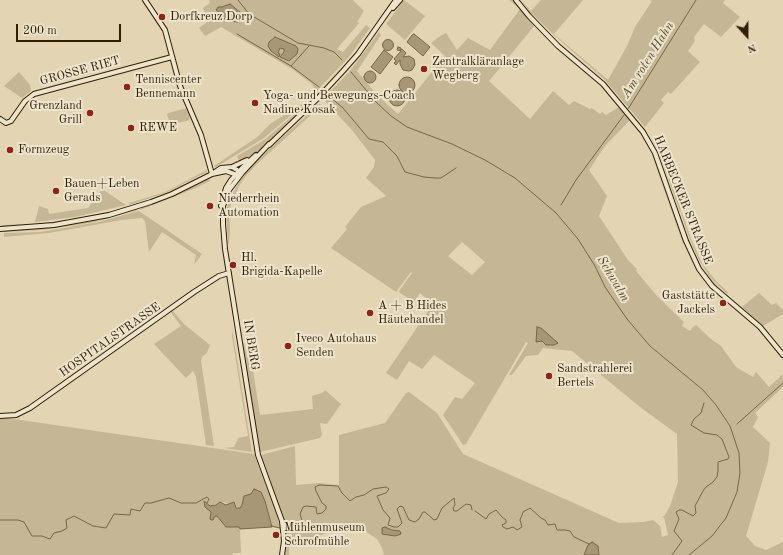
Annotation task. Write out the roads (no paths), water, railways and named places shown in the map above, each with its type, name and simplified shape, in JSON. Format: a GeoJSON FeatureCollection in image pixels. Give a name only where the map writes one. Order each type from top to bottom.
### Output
{"type":"FeatureCollection","features":[{"type":"Feature","properties":{"kind":"main road"},"geometry":{"type":"LineString","coordinates":[[145,0],[165,30],[180,86],[201,135],[212,174]]}},
{"type":"Feature","properties":{"kind":"main road"},"geometry":{"type":"LineString","coordinates":[[238,174],[332,83],[358,54],[396,0]]}},
{"type":"Feature","properties":{"kind":"main road"},"geometry":{"type":"LineString","coordinates":[[384,18],[400,0]]}},
{"type":"Feature","properties":{"kind":"main road","name":"HARBECKER STRASSE"},"geometry":{"type":"LineString","coordinates":[[516,0],[524,11],[558,46],[603,84],[641,129],[655,153],[686,241],[699,269],[712,286],[765,333],[783,355]]}},
{"type":"Feature","properties":{"kind":"main road","name":"GROSSE RIET"},"geometry":{"type":"LineString","coordinates":[[0,119],[6,123],[9,123],[13,120],[25,101],[34,94],[172,57]]}},
{"type":"Feature","properties":{"kind":"main road"},"geometry":{"type":"LineString","coordinates":[[238,174],[269,144]]}},
{"type":"Feature","properties":{"kind":"main road"},"geometry":{"type":"LineString","coordinates":[[0,228],[54,225],[109,215],[172,194],[221,168],[240,165],[256,155]]}},
{"type":"Feature","properties":{"kind":"main road"},"geometry":{"type":"LineString","coordinates":[[232,167],[238,174]]}},
{"type":"Feature","properties":{"kind":"main road"},"geometry":{"type":"LineString","coordinates":[[212,174],[226,171],[238,174]]}},
{"type":"Feature","properties":{"kind":"main road","name":"IN BERG"},"geometry":{"type":"LineString","coordinates":[[238,174],[226,188],[220,206],[220,224],[224,239],[258,455],[282,521],[284,541],[282,555]]}},
{"type":"Feature","properties":{"kind":"main road","name":"HOSPITALSTRASSE"},"geometry":{"type":"LineString","coordinates":[[0,416],[16,415],[30,408],[219,276],[229,273]]}},
{"type":"Feature","properties":{"kind":"waterway","name":"Schwalm"},"geometry":{"type":"LineString","coordinates":[[238,0],[249,14],[298,43],[324,48],[334,52],[342,60]]}},
{"type":"Feature","properties":{"kind":"waterway","name":"Am roten Hahn"},"geometry":{"type":"LineString","coordinates":[[628,109],[696,0]]}},
{"type":"Feature","properties":{"kind":"waterway"},"geometry":{"type":"LineString","coordinates":[[237,34],[291,66]]}},
{"type":"Feature","properties":{"kind":"waterway"},"geometry":{"type":"LineString","coordinates":[[309,46],[291,66],[319,87]]}},
{"type":"Feature","properties":{"kind":"waterway","name":"Schwalm"},"geometry":{"type":"LineString","coordinates":[[351,72],[376,102],[391,116],[407,127],[452,144],[485,160],[515,178],[556,213],[578,239],[595,266],[605,287],[627,319],[650,346],[703,390],[716,405],[730,426],[739,453],[740,473],[737,492],[726,518],[712,536],[689,555]]}},
{"type":"Feature","properties":{"kind":"waterway"},"geometry":{"type":"LineString","coordinates":[[329,96],[343,108],[369,139],[383,142],[397,156],[405,172],[424,177],[441,178],[456,168]]}},
{"type":"Feature","properties":{"kind":"waterway","name":"Am roten Hahn"},"geometry":{"type":"LineString","coordinates":[[561,205],[576,180],[624,115]]}},
{"type":"Feature","properties":{"kind":"waterway"},"geometry":{"type":"LineString","coordinates":[[737,424],[783,383]]}},
{"type":"Feature","properties":{"kind":"waterway"},"geometry":{"type":"LineString","coordinates":[[672,555],[682,541],[674,531],[679,519],[676,512],[682,510],[693,516],[696,513],[695,506],[703,491],[717,477],[718,462],[728,459],[729,457],[722,439],[717,435],[704,433],[691,425],[694,419],[701,413],[704,403]]}},
{"type":"Feature","properties":{"kind":"waterway"},"geometry":{"type":"LineString","coordinates":[[286,527],[299,526],[303,524],[300,514],[303,507],[316,507],[317,514],[322,513],[326,509],[326,506],[322,503],[316,491],[315,487],[319,485],[338,486],[342,493],[350,501],[373,489],[386,487],[389,489],[386,493],[377,496],[383,510],[390,518],[388,525],[394,527],[398,527],[402,523],[397,509],[400,506],[403,507],[409,520],[415,522],[419,519],[423,512],[434,520],[437,519],[442,508],[454,498],[454,511],[457,511],[466,504],[471,505],[472,510]]}},
{"type":"Feature","properties":{"kind":"waterway"},"geometry":{"type":"LineString","coordinates":[[0,520],[18,520],[24,522],[32,536],[42,536],[50,539],[54,533],[67,528],[66,520],[74,516],[93,526],[106,528],[114,514],[130,515],[131,509],[140,511],[145,503],[151,503],[169,498],[181,503],[196,503],[207,497],[209,499],[207,503]]}},
{"type":"Feature","properties":{"kind":"waterway"},"geometry":{"type":"LineString","coordinates":[[475,511],[486,519],[489,514],[496,510],[506,520],[506,523],[502,525],[503,527],[507,529],[513,527],[517,530],[522,527],[520,520],[523,512],[530,508],[545,520],[548,525],[555,524],[557,530],[570,531],[574,537],[589,544]]}},
{"type":"Feature","properties":{"kind":"waterway"},"geometry":{"type":"LineString","coordinates":[[271,526],[280,528]]}},
{"type":"Feature","properties":{"kind":"place","name":"Dorfkreuz Dorp"},"geometry":{"type":"Point","coordinates":[162,17]}},
{"type":"Feature","properties":{"kind":"place","name":"Zentralkläranlage Wegberg"},"geometry":{"type":"Point","coordinates":[424,69]}},
{"type":"Feature","properties":{"kind":"place","name":"Tenniscenter Bennemann"},"geometry":{"type":"Point","coordinates":[127,87]}},
{"type":"Feature","properties":{"kind":"place","name":"Yoga- und Bewegungs-Coach Nadine Kosak"},"geometry":{"type":"Point","coordinates":[255,103]}},
{"type":"Feature","properties":{"kind":"place","name":"Grenzland Grill"},"geometry":{"type":"Point","coordinates":[90,113]}},
{"type":"Feature","properties":{"kind":"place","name":"REWE"},"geometry":{"type":"Point","coordinates":[131,128]}},
{"type":"Feature","properties":{"kind":"place","name":"Formzeug"},"geometry":{"type":"Point","coordinates":[10,150]}},
{"type":"Feature","properties":{"kind":"place","name":"Bauen+Leben Gerads"},"geometry":{"type":"Point","coordinates":[56,191]}},
{"type":"Feature","properties":{"kind":"place","name":"Niederrhein Automation"},"geometry":{"type":"Point","coordinates":[210,206]}},
{"type":"Feature","properties":{"kind":"place","name":"Hl. Brigida-Kapelle"},"geometry":{"type":"Point","coordinates":[233,265]}},
{"type":"Feature","properties":{"kind":"place","name":"Gaststätte Jackels"},"geometry":{"type":"Point","coordinates":[723,303]}},
{"type":"Feature","properties":{"kind":"place","name":"A + B Hides Häutehandel"},"geometry":{"type":"Point","coordinates":[370,313]}},
{"type":"Feature","properties":{"kind":"place","name":"Iveco Autohaus Senden"},"geometry":{"type":"Point","coordinates":[288,346]}},
{"type":"Feature","properties":{"kind":"place","name":"Sandstrahlerei Bertels"},"geometry":{"type":"Point","coordinates":[549,376]}},
{"type":"Feature","properties":{"kind":"place","name":"Mühlenmuseum Schrofmühle"},"geometry":{"type":"Point","coordinates":[276,535]}}]}
